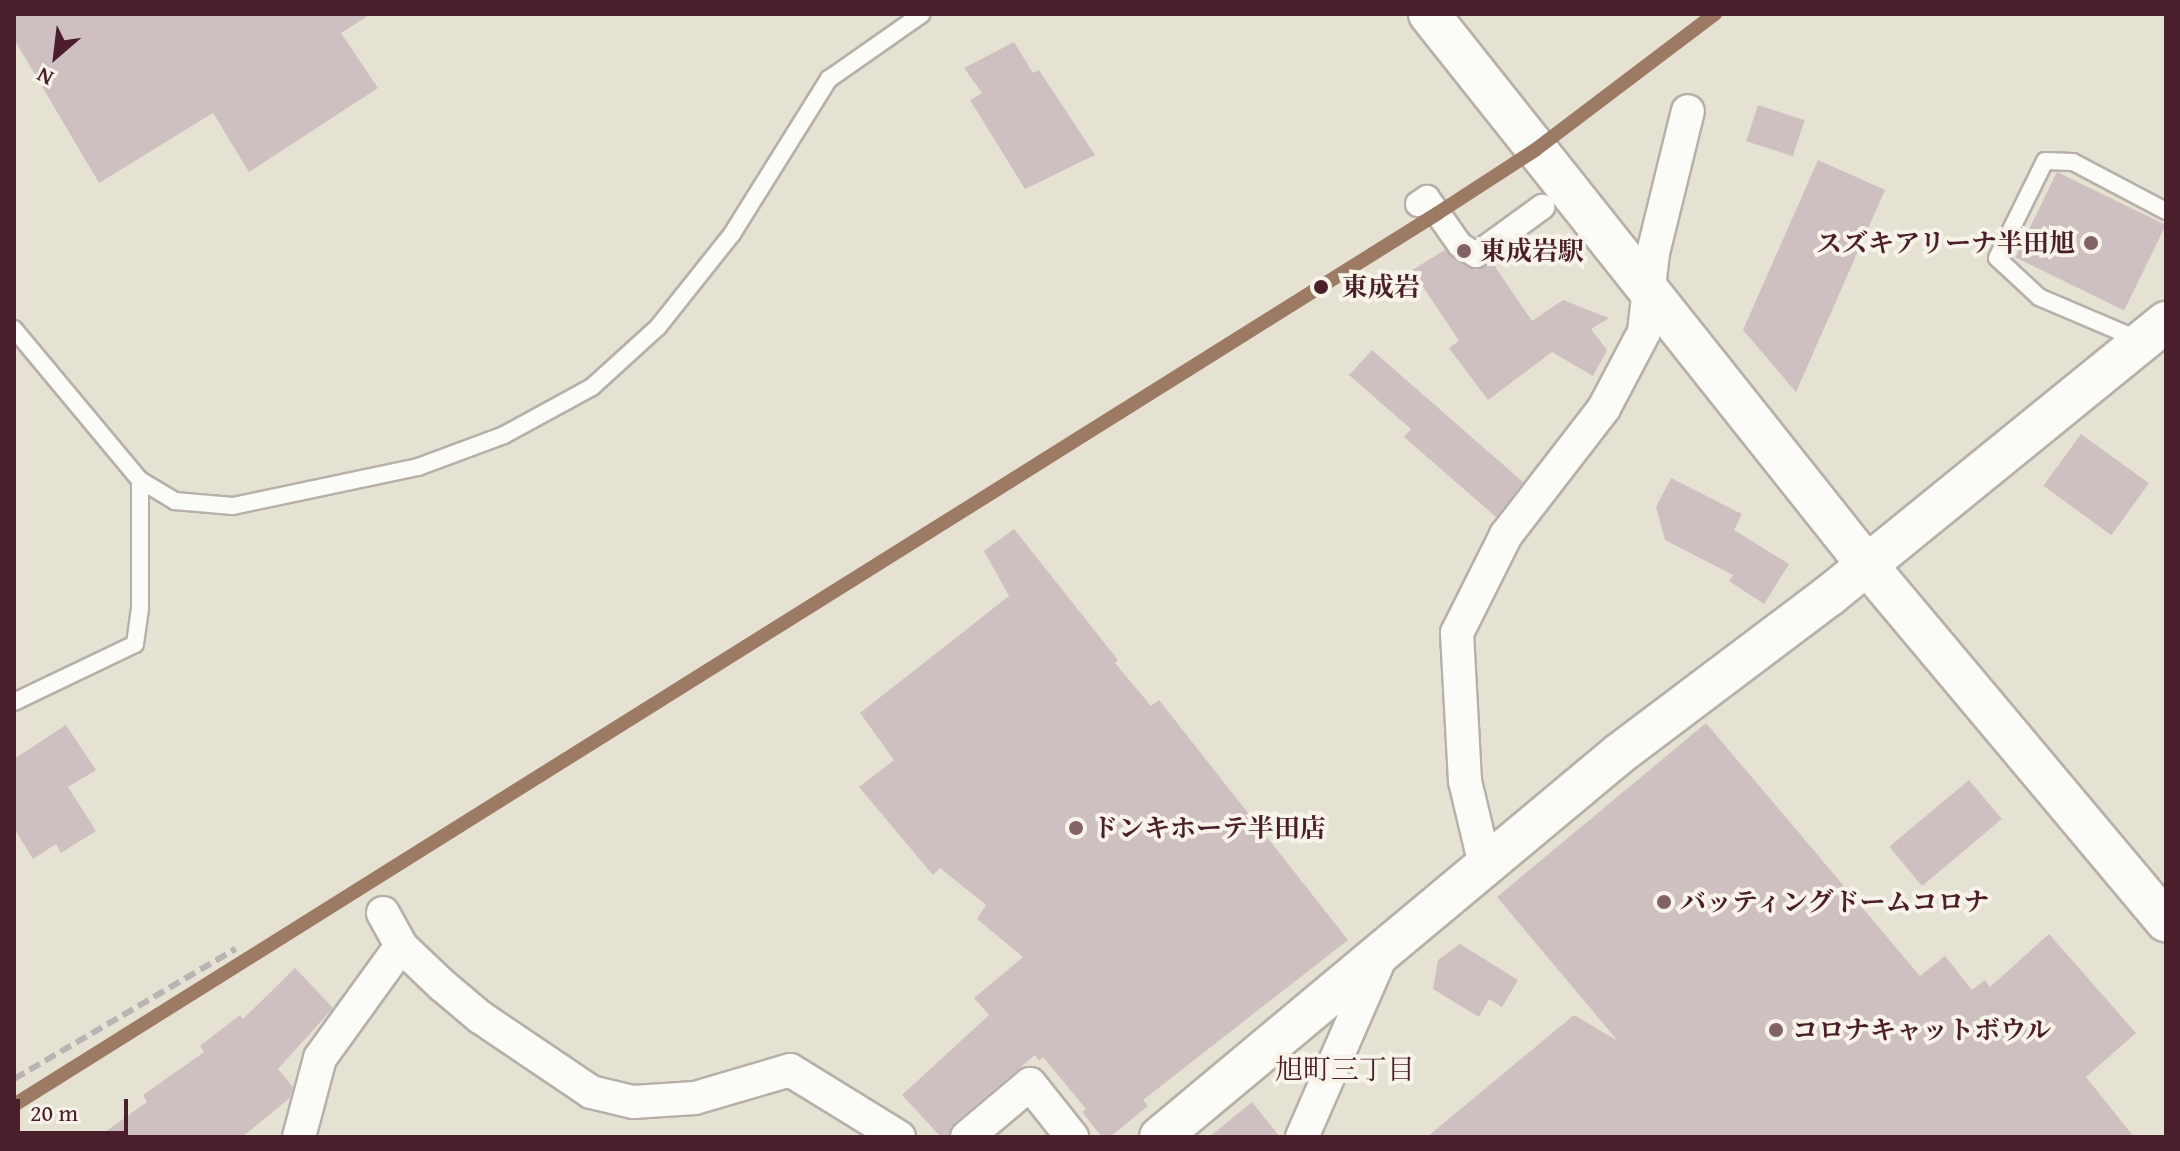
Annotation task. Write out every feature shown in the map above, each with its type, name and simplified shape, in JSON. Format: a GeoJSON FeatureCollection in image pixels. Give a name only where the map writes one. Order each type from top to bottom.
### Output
{"type":"FeatureCollection","features":[{"type":"Feature","properties":{"kind":"street"},"geometry":{"type":"LineString","coordinates":[[1429,14],[1867,565],[2166,921]]}},
{"type":"Feature","properties":{"kind":"street"},"geometry":{"type":"LineString","coordinates":[[1485,865],[1465,781],[1457,633],[1506,535],[1604,408],[1644,332],[1646,290],[1688,111]]}},
{"type":"Feature","properties":{"kind":"street"},"geometry":{"type":"LineString","coordinates":[[1418,204],[1427,198],[1460,245],[1476,255],[1542,207]]}},
{"type":"Feature","properties":{"kind":"street"},"geometry":{"type":"LineString","coordinates":[[1160,1137],[1619,754],[1867,565],[2156,335]]}},
{"type":"Feature","properties":{"kind":"street"},"geometry":{"type":"LineString","coordinates":[[383,913],[401,946],[480,1017],[591,1092],[633,1102],[695,1098],[790,1070],[899,1137]]}},
{"type":"Feature","properties":{"kind":"street"},"geometry":{"type":"LineString","coordinates":[[299,1137],[320,1058],[401,946]]}},
{"type":"Feature","properties":{"kind":"street"},"geometry":{"type":"LineString","coordinates":[[1302,1137],[1383,951]]}},
{"type":"Feature","properties":{"kind":"street"},"geometry":{"type":"LineString","coordinates":[[967,1137],[1030,1084],[1072,1137]]}},
{"type":"Feature","properties":{"kind":"lane"},"geometry":{"type":"LineString","coordinates":[[14,329],[140,480],[175,501],[233,506],[418,467],[504,435],[592,387],[658,327],[732,234],[829,79],[922,14]]}},
{"type":"Feature","properties":{"kind":"lane"},"geometry":{"type":"LineString","coordinates":[[2156,335],[2039,297],[1997,258],[2045,161],[2073,162],[2166,211]]}},
{"type":"Feature","properties":{"kind":"lane"},"geometry":{"type":"LineString","coordinates":[[14,702],[135,644],[140,607],[140,480]]}},
{"type":"Feature","properties":{"kind":"building"},"geometry":{"type":"Polygon","coordinates":[[[14,14],[371,14],[341,33],[378,88],[249,172],[213,113],[99,183],[14,39],[14,14]]]}},
{"type":"Feature","properties":{"kind":"building"},"geometry":{"type":"Polygon","coordinates":[[[1014,42],[1033,73],[1039,70],[1095,155],[1025,189],[970,100],[982,93],[964,68],[1014,42]]]}},
{"type":"Feature","properties":{"kind":"building"},"geometry":{"type":"Polygon","coordinates":[[[1758,105],[1805,120],[1793,156],[1746,141],[1758,105]]]}},
{"type":"Feature","properties":{"kind":"building"},"geometry":{"type":"Polygon","coordinates":[[[1818,160],[1885,190],[1796,392],[1743,330],[1818,160]]]}},
{"type":"Feature","properties":{"kind":"building","name":"スズキアリーナ半田旭"},"geometry":{"type":"Polygon","coordinates":[[[2057,172],[2166,225],[2124,310],[2015,257],[2057,172]]]}},
{"type":"Feature","properties":{"kind":"building"},"geometry":{"type":"Polygon","coordinates":[[[1445,250],[1476,270],[1492,262],[1532,321],[1563,300],[1609,318],[1591,329],[1607,350],[1593,376],[1552,352],[1488,400],[1449,348],[1459,341],[1412,270],[1445,250]]]}},
{"type":"Feature","properties":{"kind":"building"},"geometry":{"type":"Polygon","coordinates":[[[1372,350],[1523,482],[1496,517],[1404,437],[1411,429],[1349,375],[1372,350]]]}},
{"type":"Feature","properties":{"kind":"building"},"geometry":{"type":"Polygon","coordinates":[[[2081,434],[2149,483],[2111,535],[2043,486],[2081,434]]]}},
{"type":"Feature","properties":{"kind":"building"},"geometry":{"type":"Polygon","coordinates":[[[1671,478],[1742,514],[1734,530],[1789,564],[1764,604],[1729,581],[1733,575],[1665,540],[1656,507],[1671,478]]]}},
{"type":"Feature","properties":{"kind":"building","name":"ドンキホーテ半田店"},"geometry":{"type":"Polygon","coordinates":[[[1014,529],[1118,660],[1115,663],[1151,706],[1159,700],[1348,940],[1143,1100],[1148,1106],[1110,1137],[1102,1137],[1082,1112],[1086,1109],[1043,1057],[1039,1061],[1035,1055],[955,1122],[948,1137],[941,1137],[902,1095],[989,1015],[974,998],[1023,957],[977,919],[986,905],[940,868],[933,875],[859,787],[894,760],[860,713],[1009,596],[984,551],[1014,529]]]}},
{"type":"Feature","properties":{"kind":"building"},"geometry":{"type":"Polygon","coordinates":[[[1706,723],[1920,976],[1945,956],[1972,990],[1985,980],[1990,987],[2049,934],[2136,1033],[2086,1077],[2134,1137],[1427,1137],[1574,1015],[1618,1041],[1497,897],[1706,723]]]}},
{"type":"Feature","properties":{"kind":"building"},"geometry":{"type":"Polygon","coordinates":[[[66,725],[96,770],[68,787],[96,831],[61,853],[56,844],[33,859],[14,828],[14,759],[66,725]]]}},
{"type":"Feature","properties":{"kind":"building"},"geometry":{"type":"Polygon","coordinates":[[[1969,780],[2002,819],[1922,886],[1889,847],[1969,780]]]}},
{"type":"Feature","properties":{"kind":"building"},"geometry":{"type":"Polygon","coordinates":[[[1460,944],[1518,980],[1502,1007],[1489,999],[1479,1017],[1433,989],[1438,960],[1460,944]]]}},
{"type":"Feature","properties":{"kind":"building"},"geometry":{"type":"Polygon","coordinates":[[[295,968],[333,1008],[278,1069],[293,1087],[290,1098],[242,1137],[98,1137],[147,1102],[143,1095],[204,1052],[200,1046],[240,1015],[243,1019],[295,968]]]}},
{"type":"Feature","properties":{"kind":"building"},"geometry":{"type":"Polygon","coordinates":[[[1252,1102],[1280,1137],[1209,1137],[1252,1102]]]}},
{"type":"Feature","properties":{"kind":"railway"},"geometry":{"type":"LineString","coordinates":[[14,1079],[236,949]]}},
{"type":"Feature","properties":{"kind":"transit line"},"geometry":{"type":"LineString","coordinates":[[14,1105],[1438,213],[1535,150],[1715,14]]}},
{"type":"Feature","properties":{"kind":"place","name":"スズキアリーナ半田旭"},"geometry":{"type":"Point","coordinates":[2091,243]}},
{"type":"Feature","properties":{"kind":"place","name":"東成岩駅"},"geometry":{"type":"Point","coordinates":[1464,251]}},
{"type":"Feature","properties":{"kind":"place","name":"東成岩"},"geometry":{"type":"Point","coordinates":[1321,287]}},
{"type":"Feature","properties":{"kind":"place","name":"ドンキホーテ半田店"},"geometry":{"type":"Point","coordinates":[1076,828]}},
{"type":"Feature","properties":{"kind":"place","name":"バッティングドームコロナ"},"geometry":{"type":"Point","coordinates":[1664,902]}},
{"type":"Feature","properties":{"kind":"place","name":"コロナキャットボウル"},"geometry":{"type":"Point","coordinates":[1776,1030]}},
{"type":"Feature","properties":{"kind":"district","name":"旭町三丁目"},"geometry":{"type":"Point","coordinates":[1345,1069]}}]}
